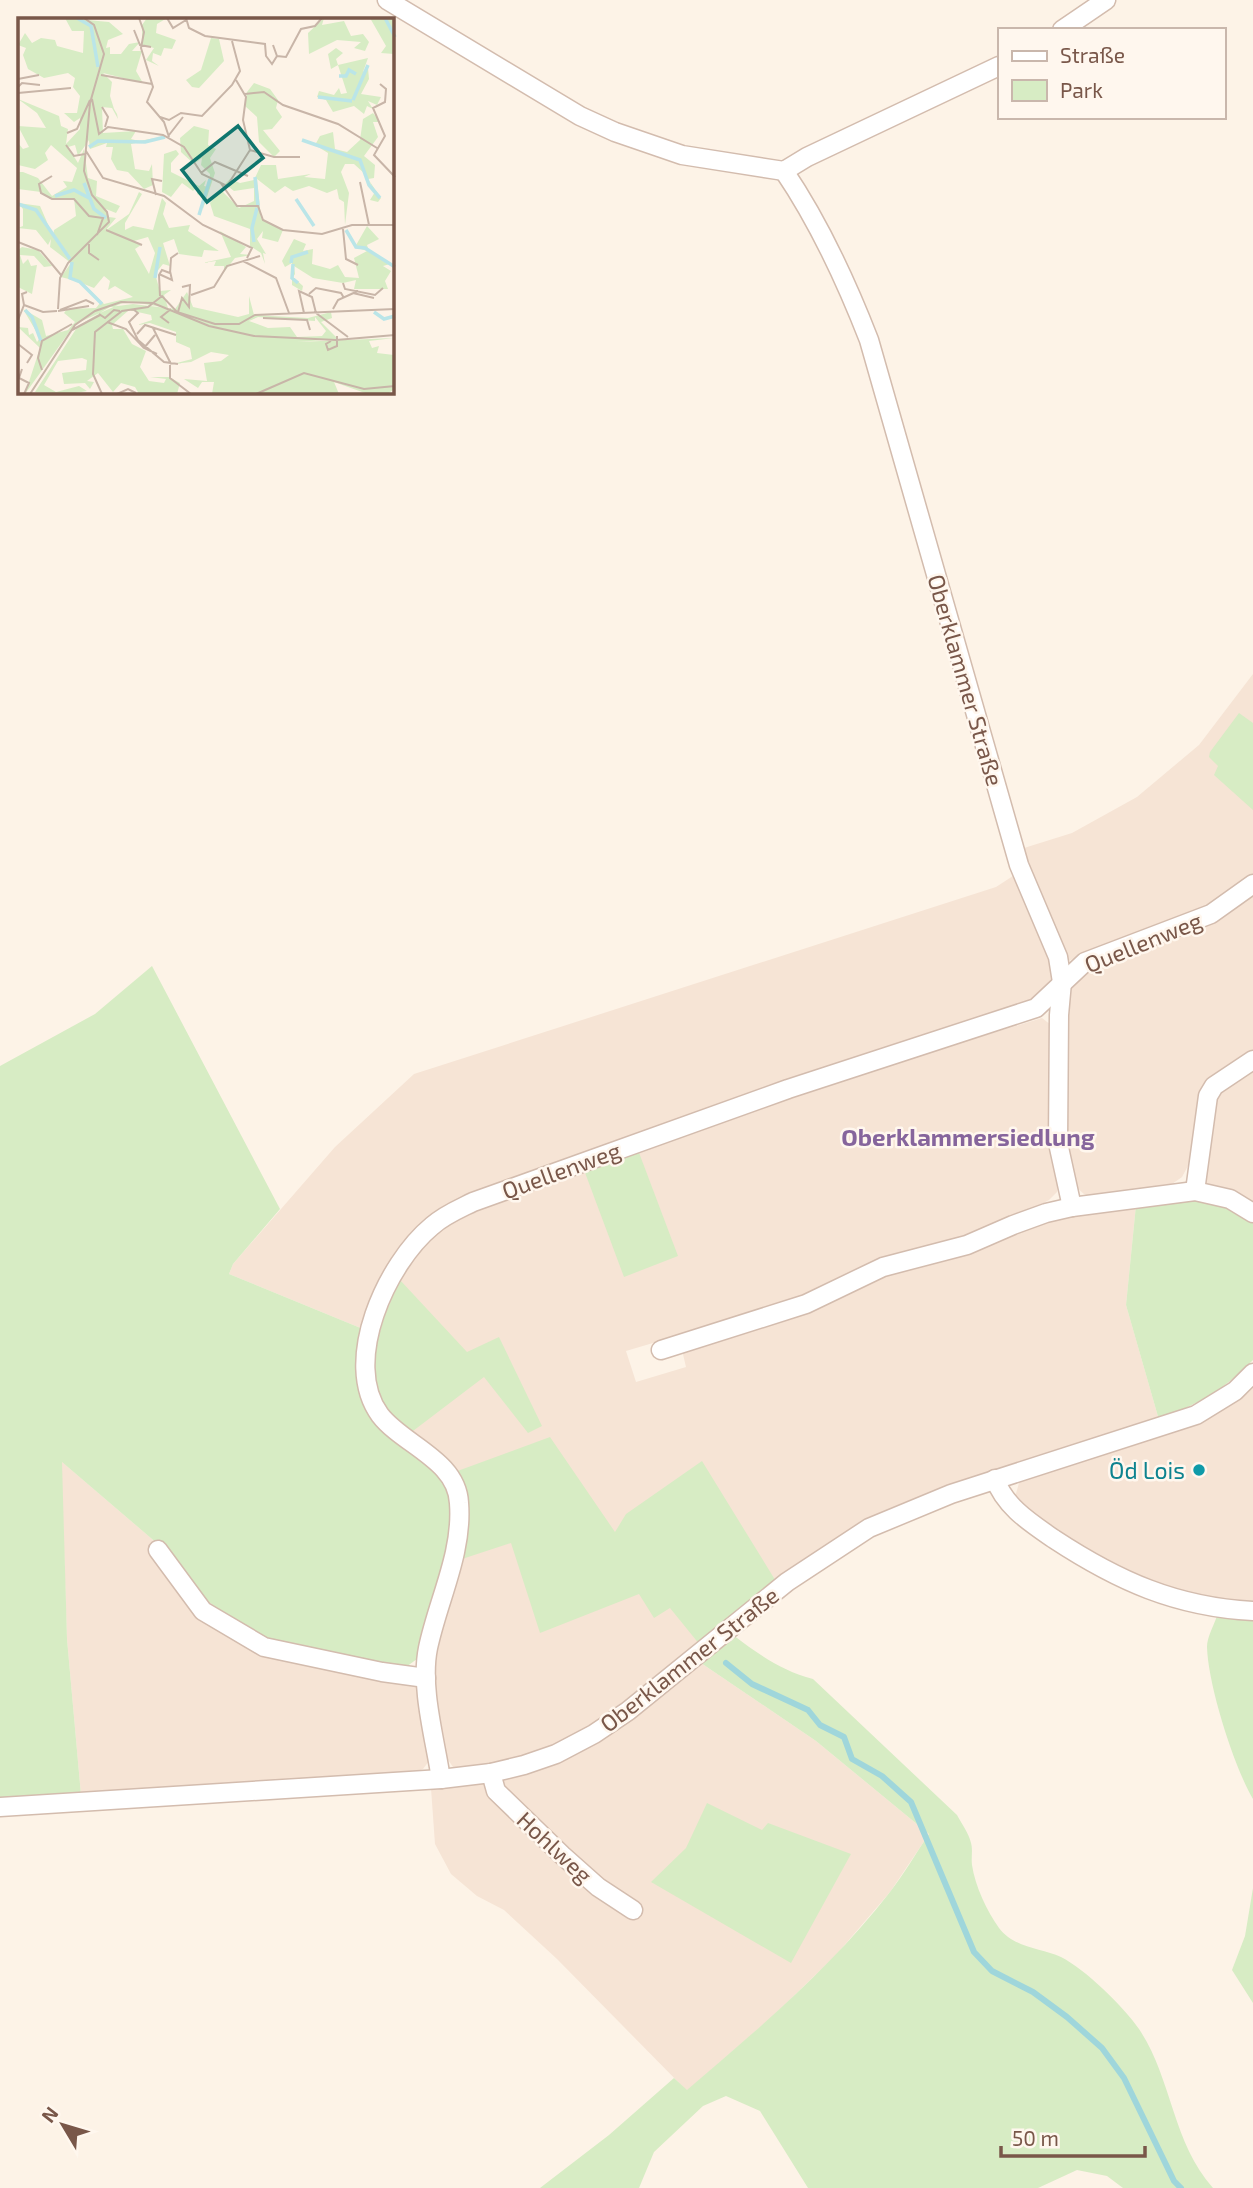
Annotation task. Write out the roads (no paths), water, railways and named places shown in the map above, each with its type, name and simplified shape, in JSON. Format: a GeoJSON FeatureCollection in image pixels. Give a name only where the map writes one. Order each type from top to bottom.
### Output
{"type":"FeatureCollection","features":[{"type":"Feature","properties":{"kind":"street"},"geometry":{"type":"LineString","coordinates":[[387,0],[580,116],[615,132],[682,155],[784,171],[807,157],[998,66]]}},
{"type":"Feature","properties":{"kind":"street"},"geometry":{"type":"LineString","coordinates":[[1065,28],[1106,0]]}},
{"type":"Feature","properties":{"kind":"street","name":"Oberklammer Straße"},"geometry":{"type":"LineString","coordinates":[[784,171],[822,233],[869,340],[1019,865],[1058,957],[1062,982],[1059,1015],[1058,1143],[1072,1207]]}},
{"type":"Feature","properties":{"kind":"street","name":"Quellenweg"},"geometry":{"type":"LineString","coordinates":[[441,1779],[426,1678],[428,1648],[460,1525],[459,1500],[450,1478],[434,1460],[392,1428],[380,1414],[369,1394],[365,1372],[373,1319],[385,1291],[414,1243],[432,1225],[473,1202],[775,1093],[1036,1008],[1085,962],[1211,914],[1253,884]]}},
{"type":"Feature","properties":{"kind":"street"},"geometry":{"type":"LineString","coordinates":[[1195,1191],[1208,1096],[1214,1086],[1253,1060]]}},
{"type":"Feature","properties":{"kind":"street"},"geometry":{"type":"LineString","coordinates":[[661,1350],[806,1304],[883,1267],[967,1245],[1046,1213],[1072,1207],[1195,1191],[1230,1199],[1253,1213]]}},
{"type":"Feature","properties":{"kind":"street","name":"Oberklammer Straße"},"geometry":{"type":"LineString","coordinates":[[0,1807],[441,1779],[491,1773],[556,1754],[594,1734],[628,1711],[787,1582],[869,1528],[918,1506],[995,1479],[1196,1415],[1235,1391],[1253,1373]]}},
{"type":"Feature","properties":{"kind":"street"},"geometry":{"type":"LineString","coordinates":[[995,1479],[999,1492],[1010,1505],[1043,1532],[1114,1576],[1144,1589],[1193,1604],[1253,1611]]}},
{"type":"Feature","properties":{"kind":"street"},"geometry":{"type":"LineString","coordinates":[[158,1550],[203,1611],[264,1647],[382,1672],[426,1678]]}},
{"type":"Feature","properties":{"kind":"street","name":"Hohlweg"},"geometry":{"type":"LineString","coordinates":[[491,1773],[496,1791],[562,1856],[598,1887],[633,1910]]}},
{"type":"Feature","properties":{"kind":"waterway"},"geometry":{"type":"LineString","coordinates":[[726,1663],[752,1684],[808,1710],[820,1725],[844,1737],[852,1759],[882,1776],[911,1802],[974,1952],[992,1971],[1033,1992],[1102,2048],[1124,2078],[1174,2181],[1181,2188]]}},
{"type":"Feature","properties":{"kind":"place","name":"Öd Lois"},"geometry":{"type":"Point","coordinates":[1199,1470]}},
{"type":"Feature","properties":{"kind":"district","name":"Oberklammersiedlung"},"geometry":{"type":"Point","coordinates":[968,1136]}}]}
